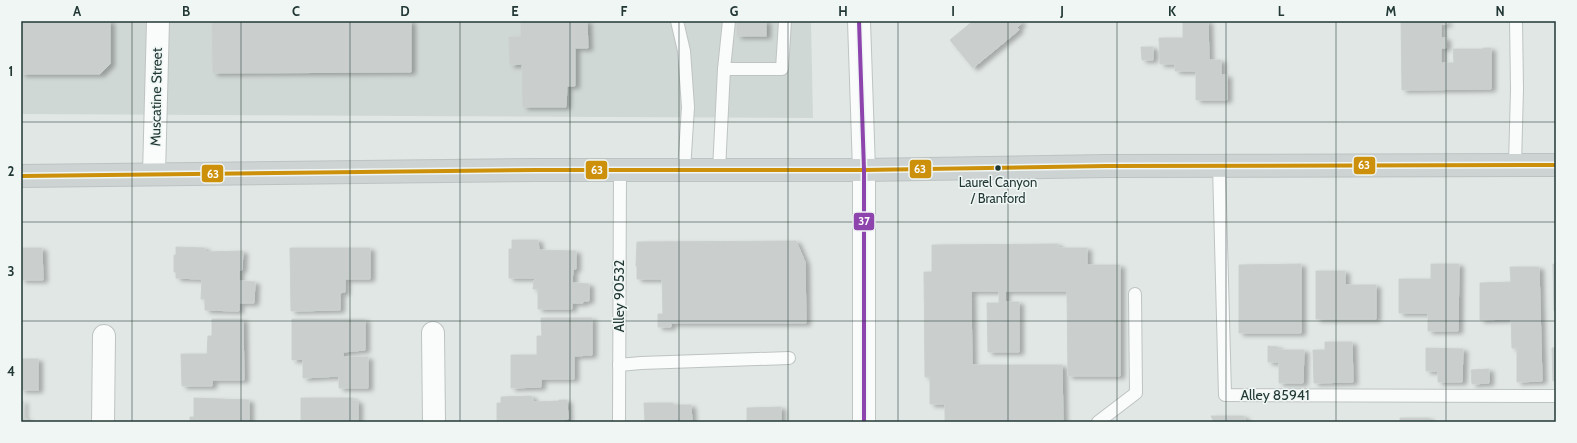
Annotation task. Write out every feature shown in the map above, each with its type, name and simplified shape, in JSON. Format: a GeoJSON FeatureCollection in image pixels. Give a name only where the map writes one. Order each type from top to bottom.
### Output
{"type":"FeatureCollection","features":[{"type":"Feature","properties":{"kind":"main road","name":"Muscatine Street"},"geometry":{"type":"LineString","coordinates":[[154,174],[158,21]]}},
{"type":"Feature","properties":{"kind":"main road"},"geometry":{"type":"LineString","coordinates":[[860,21],[864,170],[864,422]]}},
{"type":"Feature","properties":{"kind":"main road"},"geometry":{"type":"LineString","coordinates":[[21,176],[620,170],[864,170],[1114,166],[1556,165]]}},
{"type":"Feature","properties":{"kind":"main road"},"geometry":{"type":"LineString","coordinates":[[433,333],[434,422]]}},
{"type":"Feature","properties":{"kind":"main road"},"geometry":{"type":"LineString","coordinates":[[103,422],[104,336]]}},
{"type":"Feature","properties":{"kind":"lane"},"geometry":{"type":"LineString","coordinates":[[677,21],[684,51],[688,106],[684,170]]}},
{"type":"Feature","properties":{"kind":"lane"},"geometry":{"type":"LineString","coordinates":[[719,170],[724,69],[729,21]]}},
{"type":"Feature","properties":{"kind":"lane"},"geometry":{"type":"LineString","coordinates":[[724,69],[782,69],[785,21]]}},
{"type":"Feature","properties":{"kind":"lane"},"geometry":{"type":"LineString","coordinates":[[1515,165],[1517,89],[1516,21]]}},
{"type":"Feature","properties":{"kind":"lane","name":"Alley 85941"},"geometry":{"type":"LineString","coordinates":[[1219,166],[1225,395],[1556,396]]}},
{"type":"Feature","properties":{"kind":"lane","name":"Alley 90532"},"geometry":{"type":"LineString","coordinates":[[619,422],[620,170]]}},
{"type":"Feature","properties":{"kind":"lane"},"geometry":{"type":"LineString","coordinates":[[1098,422],[1136,393],[1135,294]]}},
{"type":"Feature","properties":{"kind":"lane"},"geometry":{"type":"LineString","coordinates":[[619,365],[789,358]]}},
{"type":"Feature","properties":{"kind":"shaded area"},"geometry":{"type":"Polygon","coordinates":[[[21,21],[811,21],[813,118],[21,114],[21,21]]]}},
{"type":"Feature","properties":{"kind":"building"},"geometry":{"type":"Polygon","coordinates":[[[21,21],[110,21],[110,64],[100,74],[21,74],[21,21]]]}},
{"type":"Feature","properties":{"kind":"building"},"geometry":{"type":"Polygon","coordinates":[[[212,21],[411,21],[411,72],[213,73],[212,21]]]}},
{"type":"Feature","properties":{"kind":"building"},"geometry":{"type":"Polygon","coordinates":[[[521,21],[587,21],[588,48],[575,48],[575,86],[567,86],[566,107],[523,107],[522,64],[510,65],[509,37],[521,37],[521,21]]]}},
{"type":"Feature","properties":{"kind":"building"},"geometry":{"type":"Polygon","coordinates":[[[737,21],[766,21],[766,36],[737,36],[737,21]]]}},
{"type":"Feature","properties":{"kind":"building"},"geometry":{"type":"Polygon","coordinates":[[[973,21],[1020,21],[1022,23],[1017,27],[1019,30],[973,68],[950,40],[973,21]]]}},
{"type":"Feature","properties":{"kind":"building"},"geometry":{"type":"Polygon","coordinates":[[[1183,21],[1208,21],[1209,60],[1221,60],[1221,75],[1227,75],[1227,100],[1196,100],[1196,71],[1175,71],[1175,64],[1160,64],[1159,38],[1183,38],[1183,21]]]}},
{"type":"Feature","properties":{"kind":"building"},"geometry":{"type":"Polygon","coordinates":[[[1401,21],[1447,21],[1447,24],[1441,24],[1441,38],[1446,38],[1446,48],[1441,48],[1441,63],[1454,63],[1453,49],[1491,48],[1491,89],[1402,90],[1401,21]]]}},
{"type":"Feature","properties":{"kind":"building"},"geometry":{"type":"Polygon","coordinates":[[[1141,47],[1153,47],[1153,60],[1142,60],[1141,47]]]}},
{"type":"Feature","properties":{"kind":"building"},"geometry":{"type":"Polygon","coordinates":[[[512,240],[538,240],[539,250],[576,251],[576,269],[573,269],[572,283],[589,284],[589,301],[583,301],[583,303],[572,303],[572,309],[538,309],[538,289],[533,289],[534,280],[536,280],[535,278],[509,278],[509,249],[512,249],[512,240]]]}},
{"type":"Feature","properties":{"kind":"building"},"geometry":{"type":"Polygon","coordinates":[[[796,241],[805,262],[806,323],[671,323],[671,327],[658,327],[658,314],[663,314],[662,279],[637,279],[637,242],[796,241]]]}},
{"type":"Feature","properties":{"kind":"building"},"geometry":{"type":"Polygon","coordinates":[[[1058,244],[1058,248],[1087,248],[1087,265],[1120,265],[1120,376],[1068,376],[1067,291],[1005,291],[1005,302],[1019,302],[1019,352],[988,352],[987,303],[999,303],[999,291],[971,291],[972,365],[1062,365],[1063,422],[945,422],[945,404],[930,404],[930,377],[925,377],[924,272],[932,272],[932,245],[1058,244]]]}},
{"type":"Feature","properties":{"kind":"building"},"geometry":{"type":"Polygon","coordinates":[[[176,247],[205,248],[205,252],[243,251],[242,270],[239,270],[239,281],[255,282],[254,303],[239,303],[239,311],[205,310],[205,299],[201,299],[202,279],[176,278],[176,272],[174,272],[174,255],[176,255],[176,247]]]}},
{"type":"Feature","properties":{"kind":"building"},"geometry":{"type":"Polygon","coordinates":[[[21,248],[42,248],[43,280],[21,280],[21,248]]]}},
{"type":"Feature","properties":{"kind":"building"},"geometry":{"type":"Polygon","coordinates":[[[290,248],[370,248],[370,279],[345,279],[345,292],[340,293],[340,310],[291,311],[290,248]]]}},
{"type":"Feature","properties":{"kind":"building"},"geometry":{"type":"Polygon","coordinates":[[[1301,264],[1301,333],[1239,333],[1239,265],[1301,264]]]}},
{"type":"Feature","properties":{"kind":"building"},"geometry":{"type":"Polygon","coordinates":[[[1431,264],[1459,264],[1458,331],[1428,331],[1428,313],[1399,313],[1399,279],[1431,279],[1431,264]]]}},
{"type":"Feature","properties":{"kind":"building"},"geometry":{"type":"Polygon","coordinates":[[[1553,264],[1556,264],[1556,311],[1554,311],[1553,264]]]}},
{"type":"Feature","properties":{"kind":"building"},"geometry":{"type":"Polygon","coordinates":[[[1510,267],[1539,267],[1542,381],[1517,382],[1517,348],[1512,348],[1511,319],[1480,320],[1480,283],[1511,282],[1510,267]]]}},
{"type":"Feature","properties":{"kind":"building"},"geometry":{"type":"Polygon","coordinates":[[[1316,271],[1345,271],[1345,285],[1376,285],[1376,319],[1316,319],[1316,271]]]}},
{"type":"Feature","properties":{"kind":"building"},"geometry":{"type":"Polygon","coordinates":[[[541,318],[592,318],[592,355],[574,356],[574,379],[541,379],[541,387],[511,388],[511,355],[537,355],[537,336],[542,336],[541,318]]]}},
{"type":"Feature","properties":{"kind":"building"},"geometry":{"type":"Polygon","coordinates":[[[212,319],[243,319],[244,380],[212,380],[212,386],[182,386],[181,354],[207,354],[208,336],[212,336],[212,319]]]}},
{"type":"Feature","properties":{"kind":"building"},"geometry":{"type":"Polygon","coordinates":[[[292,319],[365,319],[365,350],[343,352],[343,357],[368,357],[368,388],[339,388],[339,376],[303,378],[303,359],[292,360],[292,319]]]}},
{"type":"Feature","properties":{"kind":"building"},"geometry":{"type":"Polygon","coordinates":[[[1325,342],[1352,342],[1353,382],[1314,383],[1313,350],[1325,350],[1325,342]]]}},
{"type":"Feature","properties":{"kind":"building"},"geometry":{"type":"Polygon","coordinates":[[[1268,346],[1278,347],[1278,350],[1304,350],[1303,383],[1279,383],[1279,362],[1268,362],[1268,346]]]}},
{"type":"Feature","properties":{"kind":"building"},"geometry":{"type":"Polygon","coordinates":[[[1426,348],[1463,349],[1462,382],[1438,382],[1438,371],[1426,371],[1426,348]]]}},
{"type":"Feature","properties":{"kind":"building"},"geometry":{"type":"Polygon","coordinates":[[[1552,348],[1556,348],[1556,381],[1553,381],[1552,348]]]}},
{"type":"Feature","properties":{"kind":"building"},"geometry":{"type":"Polygon","coordinates":[[[21,359],[38,359],[38,390],[21,390],[21,359]]]}},
{"type":"Feature","properties":{"kind":"building"},"geometry":{"type":"Polygon","coordinates":[[[1489,369],[1489,383],[1472,384],[1471,370],[1489,369]]]}},
{"type":"Feature","properties":{"kind":"building"},"geometry":{"type":"Polygon","coordinates":[[[531,396],[534,402],[567,400],[568,419],[564,419],[564,422],[502,422],[502,420],[497,420],[497,403],[501,403],[501,397],[531,396]]]}},
{"type":"Feature","properties":{"kind":"building"},"geometry":{"type":"Polygon","coordinates":[[[194,398],[249,400],[249,422],[190,422],[190,417],[194,417],[194,398]]]}},
{"type":"Feature","properties":{"kind":"building"},"geometry":{"type":"Polygon","coordinates":[[[301,398],[353,398],[353,401],[358,401],[358,422],[301,422],[301,398]]]}},
{"type":"Feature","properties":{"kind":"building"},"geometry":{"type":"Polygon","coordinates":[[[21,401],[23,401],[23,419],[27,419],[27,422],[21,422],[21,401]]]}},
{"type":"Feature","properties":{"kind":"building"},"geometry":{"type":"Polygon","coordinates":[[[644,403],[673,403],[673,405],[691,405],[692,422],[645,422],[644,403]]]}},
{"type":"Feature","properties":{"kind":"building"},"geometry":{"type":"Polygon","coordinates":[[[781,407],[781,422],[747,422],[747,408],[781,407]]]}},
{"type":"Feature","properties":{"kind":"building"},"geometry":{"type":"Polygon","coordinates":[[[1211,416],[1243,416],[1247,422],[1214,422],[1211,416]]]}},
{"type":"Feature","properties":{"kind":"building"},"geometry":{"type":"Polygon","coordinates":[[[1400,418],[1429,418],[1430,422],[1400,422],[1400,418]]]}},
{"type":"Feature","properties":{"kind":"transit line","name":"37"},"geometry":{"type":"LineString","coordinates":[[859,21],[864,170],[864,422]]}},
{"type":"Feature","properties":{"kind":"transit line","name":"63"},"geometry":{"type":"LineString","coordinates":[[21,176],[537,170],[864,170],[1107,166],[1556,165]]}},
{"type":"Feature","properties":{"kind":"place","name":"Laurel Canyon / Branford"},"geometry":{"type":"Point","coordinates":[998,168]}}]}
